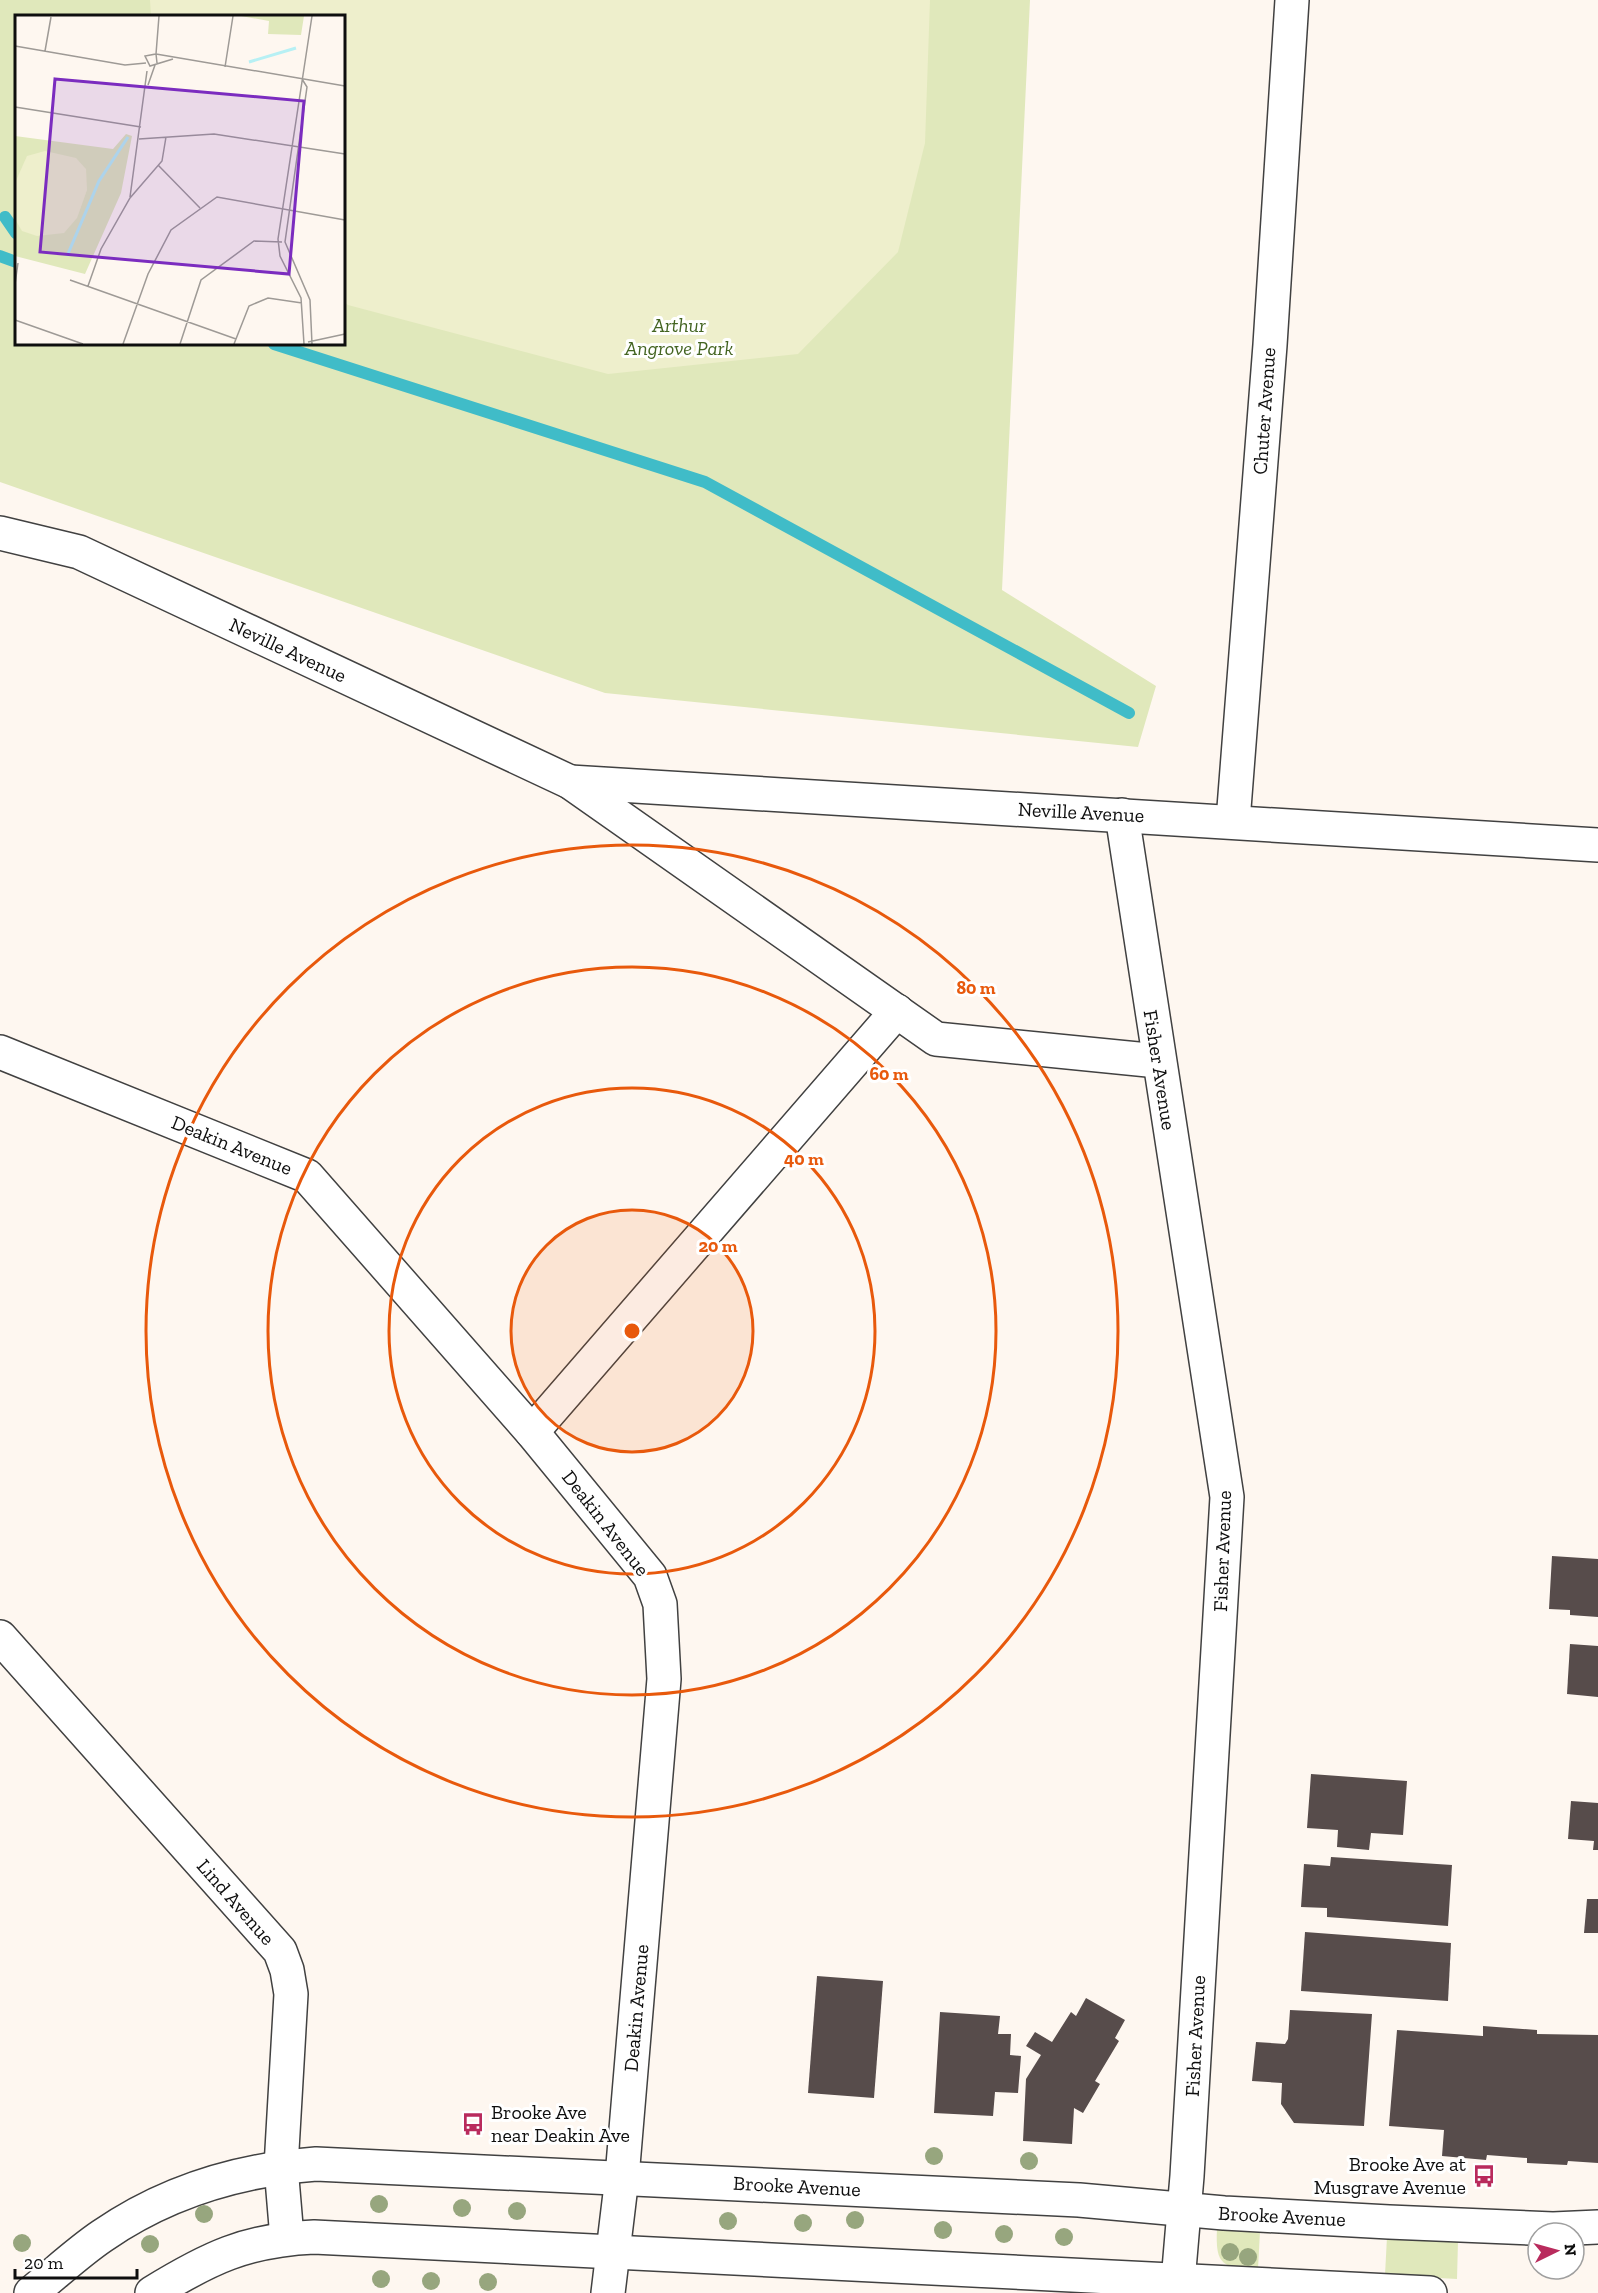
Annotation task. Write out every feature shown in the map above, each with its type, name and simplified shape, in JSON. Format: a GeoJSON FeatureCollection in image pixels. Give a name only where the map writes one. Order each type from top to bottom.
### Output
{"type":"FeatureCollection","features":[{"type":"Feature","properties":{"kind":"street","name":"Chuter Avenue"},"geometry":{"type":"LineString","coordinates":[[1233,821],[1270,345],[1292,0]]}},
{"type":"Feature","properties":{"kind":"street","name":"Neville Avenue"},"geometry":{"type":"LineString","coordinates":[[0,532],[79,552],[570,782],[936,1039],[1158,1060]]}},
{"type":"Feature","properties":{"kind":"street","name":"Neville Avenue"},"geometry":{"type":"LineString","coordinates":[[570,782],[1233,821],[1596,846]]}},
{"type":"Feature","properties":{"kind":"street","name":"Fisher Avenue"},"geometry":{"type":"LineString","coordinates":[[1122,815],[1227,1497],[1184,2210],[1177,2287]]}},
{"type":"Feature","properties":{"kind":"street"},"geometry":{"type":"LineString","coordinates":[[532,1432],[897,1011]]}},
{"type":"Feature","properties":{"kind":"street","name":"Deakin Avenue"},"geometry":{"type":"LineString","coordinates":[[0,1052],[307,1176],[532,1432],[650,1576],[660,1604],[664,1678],[622,2177],[611,2251],[608,2293]]}},
{"type":"Feature","properties":{"kind":"street","name":"Lind Avenue"},"geometry":{"type":"LineString","coordinates":[[0,1637],[280,1952],[287,1970],[291,1994],[281,2167],[286,2238]]}},
{"type":"Feature","properties":{"kind":"street","name":"Brooke Avenue"},"geometry":{"type":"LineString","coordinates":[[31,2293],[100,2237],[158,2203],[217,2180],[281,2167],[344,2164],[1079,2200],[1184,2210],[1553,2229],[1598,2227]]}},
{"type":"Feature","properties":{"kind":"street"},"geometry":{"type":"LineString","coordinates":[[152,2293],[192,2269],[231,2251],[260,2242],[286,2238],[337,2238],[611,2251],[1177,2287],[1430,2293]]}},
{"type":"Feature","properties":{"kind":"green space","name":"Arthur Angrove Park"},"geometry":{"type":"Polygon","coordinates":[[[0,0],[1030,0],[1002,590],[1156,686],[1138,747],[605,693],[0,482],[0,0]]]}},
{"type":"Feature","properties":{"kind":"green space"},"geometry":{"type":"Polygon","coordinates":[[[150,0],[930,0],[925,143],[898,252],[798,354],[608,374],[345,303],[345,15],[151,15],[150,0]]]}},
{"type":"Feature","properties":{"kind":"green space"},"geometry":{"type":"Polygon","coordinates":[[[1217,2229],[1260,2231],[1258,2269],[1237,2268],[1224,2262],[1218,2251],[1217,2229]]]}},
{"type":"Feature","properties":{"kind":"green space"},"geometry":{"type":"Polygon","coordinates":[[[1387,2237],[1458,2241],[1457,2279],[1385,2275],[1387,2237]]]}},
{"type":"Feature","properties":{"kind":"building"},"geometry":{"type":"Polygon","coordinates":[[[1552,1556],[1598,1559],[1598,1617],[1570,1615],[1570,1610],[1549,1609],[1552,1556]]]}},
{"type":"Feature","properties":{"kind":"building"},"geometry":{"type":"Polygon","coordinates":[[[1570,1644],[1598,1646],[1598,1697],[1567,1694],[1570,1644]]]}},
{"type":"Feature","properties":{"kind":"building"},"geometry":{"type":"Polygon","coordinates":[[[1311,1774],[1407,1781],[1403,1835],[1371,1833],[1369,1850],[1337,1847],[1338,1830],[1307,1828],[1311,1774]]]}},
{"type":"Feature","properties":{"kind":"building"},"geometry":{"type":"Polygon","coordinates":[[[1571,1801],[1598,1803],[1598,1850],[1593,1850],[1594,1841],[1568,1839],[1571,1801]]]}},
{"type":"Feature","properties":{"kind":"building"},"geometry":{"type":"Polygon","coordinates":[[[1331,1857],[1452,1865],[1448,1926],[1327,1917],[1327,1908],[1301,1907],[1304,1864],[1330,1866],[1331,1857]]]}},
{"type":"Feature","properties":{"kind":"building"},"geometry":{"type":"Polygon","coordinates":[[[1587,1899],[1598,1899],[1598,1933],[1584,1933],[1587,1899]]]}},
{"type":"Feature","properties":{"kind":"building"},"geometry":{"type":"Polygon","coordinates":[[[1305,1932],[1451,1943],[1448,2001],[1301,1991],[1305,1932]]]}},
{"type":"Feature","properties":{"kind":"building"},"geometry":{"type":"Polygon","coordinates":[[[817,1976],[883,1981],[874,2098],[808,2093],[817,1976]]]}},
{"type":"Feature","properties":{"kind":"building"},"geometry":{"type":"Polygon","coordinates":[[[1086,1998],[1125,2020],[1115,2038],[1119,2041],[1095,2081],[1100,2084],[1083,2113],[1074,2108],[1072,2144],[1023,2141],[1026,2079],[1041,2055],[1026,2046],[1035,2032],[1052,2042],[1071,2012],[1076,2016],[1086,1998]]]}},
{"type":"Feature","properties":{"kind":"building"},"geometry":{"type":"Polygon","coordinates":[[[1290,2010],[1372,2014],[1364,2126],[1294,2123],[1281,2104],[1282,2083],[1252,2081],[1256,2042],[1285,2044],[1288,2039],[1290,2010]]]}},
{"type":"Feature","properties":{"kind":"building"},"geometry":{"type":"Polygon","coordinates":[[[940,2012],[1000,2016],[998,2034],[1011,2034],[1010,2055],[1021,2056],[1018,2093],[995,2092],[993,2116],[934,2113],[940,2012]]]}},
{"type":"Feature","properties":{"kind":"building"},"geometry":{"type":"Polygon","coordinates":[[[1483,2026],[1537,2030],[1537,2034],[1598,2035],[1598,2163],[1568,2161],[1567,2165],[1527,2163],[1527,2158],[1487,2155],[1486,2160],[1442,2156],[1444,2130],[1389,2126],[1397,2030],[1483,2036],[1483,2026]]]}},
{"type":"Feature","properties":{"kind":"waterway"},"geometry":{"type":"LineString","coordinates":[[5,217],[15,232]]}},
{"type":"Feature","properties":{"kind":"waterway"},"geometry":{"type":"LineString","coordinates":[[0,256],[15,262]]}},
{"type":"Feature","properties":{"kind":"waterway"},"geometry":{"type":"LineString","coordinates":[[277,345],[705,482],[1129,713]]}},
{"type":"Feature","properties":{"kind":"place","name":"Brooke Ave near Deakin Ave"},"geometry":{"type":"Point","coordinates":[473,2124]}},
{"type":"Feature","properties":{"kind":"place","name":"Brooke Ave at Musgrave Avenue"},"geometry":{"type":"Point","coordinates":[1484,2176]}}]}
